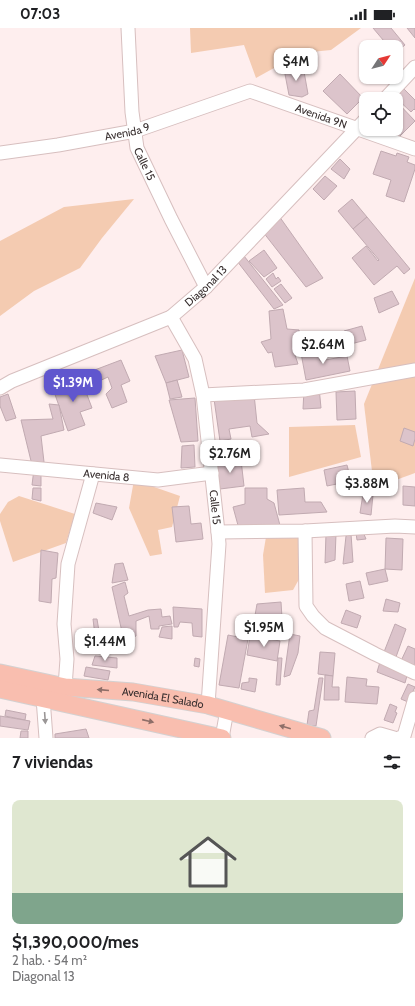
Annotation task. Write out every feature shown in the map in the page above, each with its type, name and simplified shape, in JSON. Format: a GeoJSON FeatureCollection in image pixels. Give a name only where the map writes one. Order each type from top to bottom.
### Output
{"type":"FeatureCollection","features":[{"type":"Feature","properties":{"kind":"main road","name":"Avenida El Salado"},"geometry":{"type":"LineString","coordinates":[[0,673],[65,687],[133,692],[208,705],[322,738]]}},
{"type":"Feature","properties":{"kind":"main road"},"geometry":{"type":"LineString","coordinates":[[0,689],[222,738]]}},
{"type":"Feature","properties":{"kind":"street","name":"Calle 15"},"geometry":{"type":"LineString","coordinates":[[128,28],[132,112],[137,148],[206,287]]}},
{"type":"Feature","properties":{"kind":"street"},"geometry":{"type":"LineString","coordinates":[[392,92],[415,67]]}},
{"type":"Feature","properties":{"kind":"street","name":"Avenida 9"},"geometry":{"type":"LineString","coordinates":[[0,153],[58,145],[135,131],[250,91]]}},
{"type":"Feature","properties":{"kind":"street","name":"Avenida 9N"},"geometry":{"type":"LineString","coordinates":[[250,91],[356,130],[415,149]]}},
{"type":"Feature","properties":{"kind":"street","name":"Diagonal 13"},"geometry":{"type":"LineString","coordinates":[[0,388],[12,381],[171,317],[206,287],[359,127]]}},
{"type":"Feature","properties":{"kind":"street","name":"Calle 15"},"geometry":{"type":"LineString","coordinates":[[171,317],[195,359],[203,395],[218,532],[219,544],[208,705]]}},
{"type":"Feature","properties":{"kind":"street"},"geometry":{"type":"LineString","coordinates":[[203,395],[304,390],[415,370]]}},
{"type":"Feature","properties":{"kind":"street","name":"Avenida 8"},"geometry":{"type":"LineString","coordinates":[[0,465],[158,480],[212,473]]}},
{"type":"Feature","properties":{"kind":"street"},"geometry":{"type":"LineString","coordinates":[[65,687],[67,659],[64,624],[68,564],[93,474]]}},
{"type":"Feature","properties":{"kind":"street"},"geometry":{"type":"LineString","coordinates":[[218,532],[305,531],[396,526],[415,527]]}},
{"type":"Feature","properties":{"kind":"street"},"geometry":{"type":"LineString","coordinates":[[305,531],[306,606],[313,616],[325,628],[415,673]]}},
{"type":"Feature","properties":{"kind":"street"},"geometry":{"type":"LineString","coordinates":[[43,698],[46,738]]}},
{"type":"Feature","properties":{"kind":"street"},"geometry":{"type":"LineString","coordinates":[[399,738],[404,736],[415,698]]}},
{"type":"Feature","properties":{"kind":"street"},"geometry":{"type":"LineString","coordinates":[[222,738],[227,710]]}},
{"type":"Feature","properties":{"kind":"street"},"geometry":{"type":"LineString","coordinates":[[372,738],[380,734],[394,738]]}},
{"type":"Feature","properties":{"kind":"shaded area"},"geometry":{"type":"Polygon","coordinates":[[[190,28],[361,28],[331,50],[301,53],[256,78],[244,45],[191,53],[190,28]]]}},
{"type":"Feature","properties":{"kind":"shaded area"},"geometry":{"type":"Polygon","coordinates":[[[134,199],[80,268],[34,291],[0,316],[0,241],[64,207],[134,199]]]}},
{"type":"Feature","properties":{"kind":"shaded area"},"geometry":{"type":"Polygon","coordinates":[[[415,278],[415,473],[374,488],[364,404],[415,278]]]}},
{"type":"Feature","properties":{"kind":"shaded area"},"geometry":{"type":"Polygon","coordinates":[[[355,425],[361,457],[289,477],[289,427],[355,425]]]}},
{"type":"Feature","properties":{"kind":"shaded area"},"geometry":{"type":"Polygon","coordinates":[[[134,480],[180,496],[172,527],[158,530],[162,554],[150,556],[129,508],[134,480]]]}},
{"type":"Feature","properties":{"kind":"shaded area"},"geometry":{"type":"Polygon","coordinates":[[[19,496],[75,514],[66,543],[13,562],[0,521],[0,514],[8,502],[19,496]]]}},
{"type":"Feature","properties":{"kind":"shaded area"},"geometry":{"type":"Polygon","coordinates":[[[266,537],[303,538],[303,572],[293,590],[265,593],[263,555],[266,537]]]}},
{"type":"Feature","properties":{"kind":"building"},"geometry":{"type":"Polygon","coordinates":[[[373,28],[391,28],[401,40],[383,40],[373,28]]]}},
{"type":"Feature","properties":{"kind":"building"},"geometry":{"type":"Polygon","coordinates":[[[407,28],[415,28],[415,38],[407,28]]]}},
{"type":"Feature","properties":{"kind":"building"},"geometry":{"type":"Polygon","coordinates":[[[303,66],[308,94],[302,97],[289,95],[284,69],[303,66]]]}},
{"type":"Feature","properties":{"kind":"building"},"geometry":{"type":"Polygon","coordinates":[[[340,74],[359,94],[359,102],[347,114],[323,91],[340,74]]]}},
{"type":"Feature","properties":{"kind":"building"},"geometry":{"type":"Polygon","coordinates":[[[403,88],[415,100],[415,110],[414,109],[411,112],[403,104],[403,92],[398,92],[403,88]]]}},
{"type":"Feature","properties":{"kind":"building"},"geometry":{"type":"Polygon","coordinates":[[[403,108],[415,121],[403,133],[403,108]]]}},
{"type":"Feature","properties":{"kind":"building"},"geometry":{"type":"Polygon","coordinates":[[[381,151],[396,156],[397,153],[409,157],[407,162],[415,165],[404,202],[386,196],[391,180],[373,174],[381,151]]]}},
{"type":"Feature","properties":{"kind":"building"},"geometry":{"type":"Polygon","coordinates":[[[340,159],[350,169],[344,179],[331,169],[340,159]]]}},
{"type":"Feature","properties":{"kind":"building"},"geometry":{"type":"Polygon","coordinates":[[[325,176],[337,186],[324,200],[313,189],[325,176]]]}},
{"type":"Feature","properties":{"kind":"building"},"geometry":{"type":"Polygon","coordinates":[[[352,199],[367,217],[353,229],[338,211],[352,199]]]}},
{"type":"Feature","properties":{"kind":"building"},"geometry":{"type":"Polygon","coordinates":[[[279,216],[323,278],[306,287],[263,232],[279,216]]]}},
{"type":"Feature","properties":{"kind":"building"},"geometry":{"type":"Polygon","coordinates":[[[367,217],[410,269],[404,274],[397,266],[374,285],[352,258],[366,246],[378,261],[379,260],[353,229],[367,217]]]}},
{"type":"Feature","properties":{"kind":"building"},"geometry":{"type":"Polygon","coordinates":[[[264,250],[277,268],[264,277],[249,261],[264,250]]]}},
{"type":"Feature","properties":{"kind":"building"},"geometry":{"type":"Polygon","coordinates":[[[244,256],[283,305],[274,309],[237,261],[244,256]]]}},
{"type":"Feature","properties":{"kind":"building"},"geometry":{"type":"Polygon","coordinates":[[[273,273],[276,279],[278,277],[281,281],[272,287],[266,279],[273,273]]]}},
{"type":"Feature","properties":{"kind":"building"},"geometry":{"type":"Polygon","coordinates":[[[281,284],[292,298],[285,303],[274,289],[281,284]]]}},
{"type":"Feature","properties":{"kind":"building"},"geometry":{"type":"Polygon","coordinates":[[[392,291],[399,304],[379,313],[374,298],[392,291]]]}},
{"type":"Feature","properties":{"kind":"building"},"geometry":{"type":"Polygon","coordinates":[[[283,309],[287,329],[299,330],[303,350],[294,352],[298,364],[275,367],[272,352],[268,353],[261,342],[271,339],[269,311],[283,309]]]}},
{"type":"Feature","properties":{"kind":"building"},"geometry":{"type":"Polygon","coordinates":[[[362,326],[366,340],[347,345],[344,331],[362,326]]]}},
{"type":"Feature","properties":{"kind":"building"},"geometry":{"type":"Polygon","coordinates":[[[318,349],[320,361],[347,356],[350,371],[306,380],[301,353],[318,349]]]}},
{"type":"Feature","properties":{"kind":"building"},"geometry":{"type":"Polygon","coordinates":[[[182,350],[189,377],[166,383],[155,356],[182,350]]]}},
{"type":"Feature","properties":{"kind":"building"},"geometry":{"type":"Polygon","coordinates":[[[121,360],[130,381],[121,385],[127,402],[112,408],[106,394],[112,388],[108,377],[97,382],[92,371],[121,360]]]}},
{"type":"Feature","properties":{"kind":"building"},"geometry":{"type":"Polygon","coordinates":[[[81,379],[92,408],[80,412],[85,425],[68,431],[53,389],[81,379]]]}},
{"type":"Feature","properties":{"kind":"building"},"geometry":{"type":"Polygon","coordinates":[[[177,380],[182,397],[170,399],[166,383],[177,380]]]}},
{"type":"Feature","properties":{"kind":"building"},"geometry":{"type":"Polygon","coordinates":[[[319,387],[321,408],[303,409],[304,390],[319,387]]]}},
{"type":"Feature","properties":{"kind":"building"},"geometry":{"type":"Polygon","coordinates":[[[355,391],[356,419],[337,420],[336,392],[355,391]]]}},
{"type":"Feature","properties":{"kind":"building"},"geometry":{"type":"Polygon","coordinates":[[[8,394],[16,418],[6,421],[0,406],[0,397],[8,394]]]}},
{"type":"Feature","properties":{"kind":"building"},"geometry":{"type":"Polygon","coordinates":[[[254,394],[257,423],[269,434],[252,437],[250,426],[229,429],[231,439],[220,441],[214,399],[254,394]]]}},
{"type":"Feature","properties":{"kind":"building"},"geometry":{"type":"Polygon","coordinates":[[[195,398],[198,441],[181,442],[169,400],[195,398]]]}},
{"type":"Feature","properties":{"kind":"building"},"geometry":{"type":"Polygon","coordinates":[[[49,404],[59,405],[64,430],[41,436],[44,462],[32,465],[21,420],[53,419],[49,404]]]}},
{"type":"Feature","properties":{"kind":"building"},"geometry":{"type":"Polygon","coordinates":[[[404,428],[415,432],[413,446],[400,441],[404,428]]]}},
{"type":"Feature","properties":{"kind":"building"},"geometry":{"type":"Polygon","coordinates":[[[194,445],[195,467],[181,468],[182,446],[194,445]]]}},
{"type":"Feature","properties":{"kind":"building"},"geometry":{"type":"Polygon","coordinates":[[[241,460],[244,486],[220,489],[217,462],[241,460]]]}},
{"type":"Feature","properties":{"kind":"building"},"geometry":{"type":"Polygon","coordinates":[[[347,465],[351,481],[327,486],[324,470],[347,465]]]}},
{"type":"Feature","properties":{"kind":"building"},"geometry":{"type":"Polygon","coordinates":[[[34,469],[41,469],[41,486],[32,485],[34,469]]]}},
{"type":"Feature","properties":{"kind":"building"},"geometry":{"type":"Polygon","coordinates":[[[403,486],[415,487],[415,506],[403,505],[403,486]]]}},
{"type":"Feature","properties":{"kind":"building"},"geometry":{"type":"Polygon","coordinates":[[[33,488],[41,488],[41,501],[32,499],[33,488]]]}},
{"type":"Feature","properties":{"kind":"building"},"geometry":{"type":"Polygon","coordinates":[[[245,488],[267,488],[267,499],[274,503],[281,529],[239,529],[233,507],[245,504],[245,488]]]}},
{"type":"Feature","properties":{"kind":"building"},"geometry":{"type":"Polygon","coordinates":[[[304,488],[305,502],[321,502],[327,512],[279,515],[277,490],[304,488]]]}},
{"type":"Feature","properties":{"kind":"building"},"geometry":{"type":"Polygon","coordinates":[[[363,494],[373,495],[371,515],[360,513],[363,494]]]}},
{"type":"Feature","properties":{"kind":"building"},"geometry":{"type":"Polygon","coordinates":[[[96,503],[117,507],[112,520],[93,513],[96,503]]]}},
{"type":"Feature","properties":{"kind":"building"},"geometry":{"type":"Polygon","coordinates":[[[189,506],[191,524],[201,523],[203,539],[176,542],[172,507],[189,506]]]}},
{"type":"Feature","properties":{"kind":"building"},"geometry":{"type":"Polygon","coordinates":[[[363,532],[366,539],[357,540],[356,533],[363,532]]]}},
{"type":"Feature","properties":{"kind":"building"},"geometry":{"type":"Polygon","coordinates":[[[326,534],[336,534],[335,560],[325,563],[326,534]]]}},
{"type":"Feature","properties":{"kind":"building"},"geometry":{"type":"Polygon","coordinates":[[[351,534],[353,562],[343,564],[346,536],[351,534]]]}},
{"type":"Feature","properties":{"kind":"building"},"geometry":{"type":"Polygon","coordinates":[[[386,538],[403,539],[402,570],[385,569],[386,538]]]}},
{"type":"Feature","properties":{"kind":"building"},"geometry":{"type":"Polygon","coordinates":[[[41,550],[58,553],[56,578],[52,579],[51,603],[39,601],[41,550]]]}},
{"type":"Feature","properties":{"kind":"building"},"geometry":{"type":"Polygon","coordinates":[[[123,563],[128,580],[112,583],[115,564],[123,563]]]}},
{"type":"Feature","properties":{"kind":"building"},"geometry":{"type":"Polygon","coordinates":[[[385,569],[388,581],[369,585],[366,573],[385,569]]]}},
{"type":"Feature","properties":{"kind":"building"},"geometry":{"type":"Polygon","coordinates":[[[360,581],[364,598],[349,601],[346,584],[360,581]]]}},
{"type":"Feature","properties":{"kind":"building"},"geometry":{"type":"Polygon","coordinates":[[[125,582],[128,593],[124,596],[129,616],[148,610],[161,609],[162,617],[170,616],[172,624],[159,626],[159,629],[151,629],[149,616],[136,621],[136,636],[124,641],[112,587],[125,582]]]}},
{"type":"Feature","properties":{"kind":"building"},"geometry":{"type":"Polygon","coordinates":[[[386,599],[400,603],[398,612],[383,611],[386,599]]]}},
{"type":"Feature","properties":{"kind":"building"},"geometry":{"type":"Polygon","coordinates":[[[281,602],[282,618],[254,621],[257,604],[281,602]]]}},
{"type":"Feature","properties":{"kind":"building"},"geometry":{"type":"Polygon","coordinates":[[[173,607],[202,609],[202,637],[193,636],[192,623],[180,622],[178,627],[174,627],[173,607]]]}},
{"type":"Feature","properties":{"kind":"building"},"geometry":{"type":"Polygon","coordinates":[[[346,610],[361,616],[357,628],[341,623],[346,610]]]}},
{"type":"Feature","properties":{"kind":"building"},"geometry":{"type":"Polygon","coordinates":[[[93,619],[97,619],[101,643],[96,644],[93,619]]]}},
{"type":"Feature","properties":{"kind":"building"},"geometry":{"type":"Polygon","coordinates":[[[395,624],[406,629],[396,657],[384,652],[395,624]]]}},
{"type":"Feature","properties":{"kind":"building"},"geometry":{"type":"Polygon","coordinates":[[[172,626],[172,639],[159,637],[162,627],[172,626]]]}},
{"type":"Feature","properties":{"kind":"building"},"geometry":{"type":"Polygon","coordinates":[[[290,634],[300,636],[298,653],[290,675],[284,677],[290,634]]]}},
{"type":"Feature","properties":{"kind":"building"},"geometry":{"type":"Polygon","coordinates":[[[92,635],[92,644],[89,645],[88,636],[92,635]]]}},
{"type":"Feature","properties":{"kind":"building"},"geometry":{"type":"Polygon","coordinates":[[[228,635],[248,639],[239,688],[219,685],[228,635]]]}},
{"type":"Feature","properties":{"kind":"building"},"geometry":{"type":"Polygon","coordinates":[[[250,636],[280,641],[277,661],[247,655],[250,636]]]}},
{"type":"Feature","properties":{"kind":"building"},"geometry":{"type":"Polygon","coordinates":[[[408,646],[415,649],[415,670],[400,663],[408,646]]]}},
{"type":"Feature","properties":{"kind":"building"},"geometry":{"type":"Polygon","coordinates":[[[320,652],[335,653],[333,676],[318,674],[320,652]]]}},
{"type":"Feature","properties":{"kind":"building"},"geometry":{"type":"Polygon","coordinates":[[[95,656],[117,658],[117,668],[92,665],[95,656]]]}},
{"type":"Feature","properties":{"kind":"building"},"geometry":{"type":"Polygon","coordinates":[[[195,658],[200,659],[199,667],[194,666],[195,658]]]}},
{"type":"Feature","properties":{"kind":"building"},"geometry":{"type":"Polygon","coordinates":[[[278,658],[282,658],[280,685],[276,685],[278,658]]]}},
{"type":"Feature","properties":{"kind":"building"},"geometry":{"type":"Polygon","coordinates":[[[380,662],[408,672],[405,683],[377,672],[380,662]]]}},
{"type":"Feature","properties":{"kind":"building"},"geometry":{"type":"Polygon","coordinates":[[[86,667],[110,671],[108,680],[84,676],[86,667]]]}},
{"type":"Feature","properties":{"kind":"building"},"geometry":{"type":"Polygon","coordinates":[[[325,675],[333,676],[332,687],[339,687],[339,700],[324,700],[325,675]]]}},
{"type":"Feature","properties":{"kind":"building"},"geometry":{"type":"Polygon","coordinates":[[[347,677],[367,679],[366,686],[379,687],[377,704],[345,702],[347,677]]]}},
{"type":"Feature","properties":{"kind":"building"},"geometry":{"type":"Polygon","coordinates":[[[249,678],[257,679],[255,692],[241,689],[242,683],[249,682],[249,678]]]}},
{"type":"Feature","properties":{"kind":"building"},"geometry":{"type":"Polygon","coordinates":[[[319,678],[323,678],[316,726],[307,725],[309,711],[314,710],[319,678]]]}},
{"type":"Feature","properties":{"kind":"building"},"geometry":{"type":"Polygon","coordinates":[[[408,684],[415,687],[408,702],[401,699],[408,684]]]}},
{"type":"Feature","properties":{"kind":"building"},"geometry":{"type":"Polygon","coordinates":[[[390,704],[397,707],[395,712],[397,713],[393,723],[384,720],[390,704]]]}},
{"type":"Feature","properties":{"kind":"building"},"geometry":{"type":"Polygon","coordinates":[[[6,710],[26,714],[25,720],[5,716],[6,710]]]}},
{"type":"Feature","properties":{"kind":"building"},"geometry":{"type":"Polygon","coordinates":[[[0,716],[30,721],[28,730],[0,726],[0,716]]]}},
{"type":"Feature","properties":{"kind":"building"},"geometry":{"type":"Polygon","coordinates":[[[86,729],[89,738],[55,738],[55,734],[86,729]]]}},
{"type":"Feature","properties":{"kind":"building"},"geometry":{"type":"Polygon","coordinates":[[[21,731],[28,731],[28,738],[20,738],[21,731]]]}}]}
